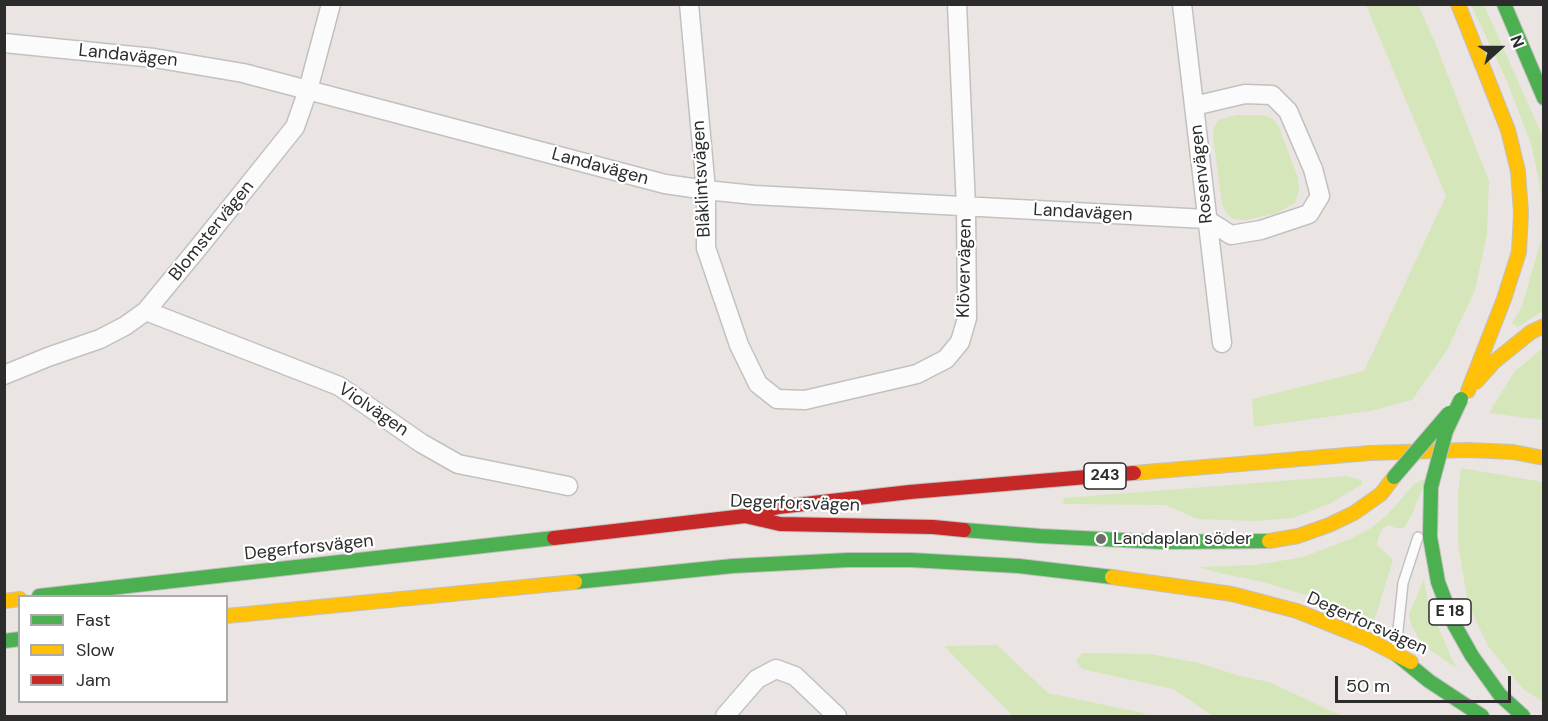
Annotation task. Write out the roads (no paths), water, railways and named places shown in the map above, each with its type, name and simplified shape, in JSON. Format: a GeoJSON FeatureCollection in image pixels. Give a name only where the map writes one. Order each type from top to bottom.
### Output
{"type":"FeatureCollection","features":[{"type":"Feature","properties":{"kind":"main road","name":"E 18"},"geometry":{"type":"LineString","coordinates":[[1458,4],[1508,130],[1518,171],[1521,213],[1519,252],[1504,299],[1465,395],[1446,431],[1431,491],[1430,537],[1438,582],[1454,624],[1472,656],[1500,695],[1523,717]]}},
{"type":"Feature","properties":{"kind":"main road"},"geometry":{"type":"LineString","coordinates":[[1504,4],[1544,98]]}},
{"type":"Feature","properties":{"kind":"main road","name":"E 18"},"geometry":{"type":"LineString","coordinates":[[1465,395],[1495,362],[1531,332],[1544,326]]}},
{"type":"Feature","properties":{"kind":"main road","name":"Degerforsvägen"},"geometry":{"type":"LineString","coordinates":[[56,595],[745,516],[780,524],[933,527],[1040,536],[1162,542],[1264,542],[1298,536],[1329,525],[1354,513],[1381,494],[1465,395]]}},
{"type":"Feature","properties":{"kind":"main road","name":"243"},"geometry":{"type":"LineString","coordinates":[[745,516],[778,507],[910,492],[1370,453],[1467,450],[1513,452],[1544,458]]}},
{"type":"Feature","properties":{"kind":"main road","name":"Degerforsvägen"},"geometry":{"type":"LineString","coordinates":[[228,616],[733,566],[848,560],[911,560],[1018,566],[1171,584],[1232,594],[1297,611],[1367,639],[1517,717]]}},
{"type":"Feature","properties":{"kind":"main road"},"geometry":{"type":"LineString","coordinates":[[1396,654],[1429,681],[1482,717]]}},
{"type":"Feature","properties":{"kind":"street","name":"Blomstervägen"},"geometry":{"type":"LineString","coordinates":[[4,375],[100,339],[125,326],[146,311],[295,127],[308,90],[331,4]]}},
{"type":"Feature","properties":{"kind":"street","name":"Blåklintsvägen"},"geometry":{"type":"LineString","coordinates":[[689,4],[705,190],[706,248],[739,345],[756,381]]}},
{"type":"Feature","properties":{"kind":"street","name":"Klövervägen"},"geometry":{"type":"LineString","coordinates":[[756,381],[777,399],[805,400],[916,374],[946,359],[960,342],[967,318],[966,207],[957,4]]}},
{"type":"Feature","properties":{"kind":"street","name":"Rosenvägen"},"geometry":{"type":"LineString","coordinates":[[1182,4],[1222,343]]}},
{"type":"Feature","properties":{"kind":"street","name":"Landavägen"},"geometry":{"type":"LineString","coordinates":[[4,44],[154,58],[210,66],[665,184],[705,190],[754,195],[1206,219]]}},
{"type":"Feature","properties":{"kind":"street"},"geometry":{"type":"LineString","coordinates":[[1194,106],[1245,94],[1272,95],[1288,111],[1313,169],[1320,196],[1309,213],[1261,230],[1231,234],[1206,219]]}},
{"type":"Feature","properties":{"kind":"street","name":"Violvägen"},"geometry":{"type":"LineString","coordinates":[[146,311],[339,386],[421,443],[458,464],[568,486]]}},
{"type":"Feature","properties":{"kind":"street"},"geometry":{"type":"LineString","coordinates":[[725,717],[757,679],[776,669],[795,676],[837,717]]}},
{"type":"Feature","properties":{"kind":"lane"},"geometry":{"type":"LineString","coordinates":[[1396,654],[1397,623],[1403,583],[1431,491]]}},
{"type":"Feature","properties":{"kind":"place","name":"Landaplan söder"},"geometry":{"type":"Point","coordinates":[1101,539]}}]}
